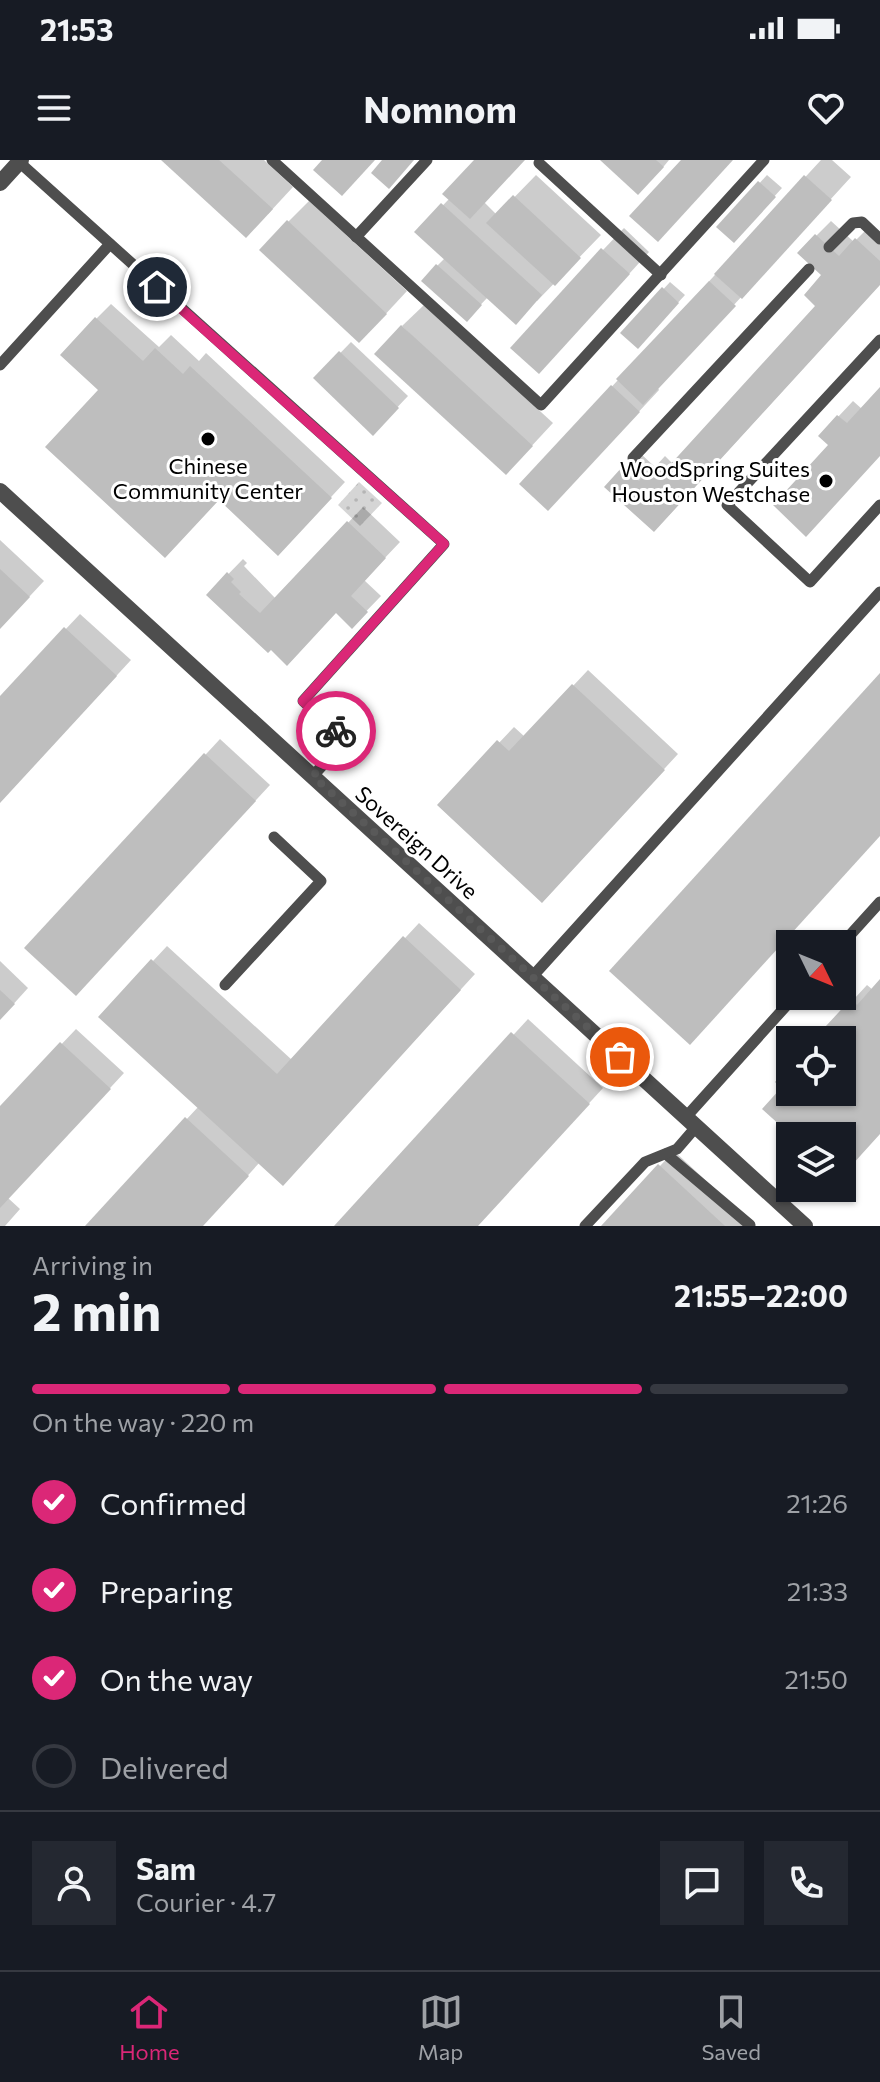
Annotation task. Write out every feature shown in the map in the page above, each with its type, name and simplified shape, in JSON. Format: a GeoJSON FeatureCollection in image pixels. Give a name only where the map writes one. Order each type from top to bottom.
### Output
{"type":"FeatureCollection","features":[{"type":"Feature","properties":{"kind":"street"},"geometry":{"type":"LineString","coordinates":[[0,183],[20,161]]}},
{"type":"Feature","properties":{"kind":"street","name":"Sovereign Drive"},"geometry":{"type":"LineString","coordinates":[[0,491],[805,1226]]}},
{"type":"Feature","properties":{"kind":"lane"},"geometry":{"type":"LineString","coordinates":[[272,160],[541,405],[764,160]]}},
{"type":"Feature","properties":{"kind":"lane"},"geometry":{"type":"LineString","coordinates":[[356,237],[427,160]]}},
{"type":"Feature","properties":{"kind":"lane"},"geometry":{"type":"LineString","coordinates":[[20,161],[444,544],[303,701],[345,740],[313,776]]}},
{"type":"Feature","properties":{"kind":"lane"},"geometry":{"type":"LineString","coordinates":[[539,163],[661,275]]}},
{"type":"Feature","properties":{"kind":"lane"},"geometry":{"type":"LineString","coordinates":[[829,247],[853,223],[862,222],[880,239]]}},
{"type":"Feature","properties":{"kind":"lane"},"geometry":{"type":"LineString","coordinates":[[0,365],[110,244]]}},
{"type":"Feature","properties":{"kind":"lane"},"geometry":{"type":"LineString","coordinates":[[633,458],[809,269]]}},
{"type":"Feature","properties":{"kind":"lane"},"geometry":{"type":"LineString","coordinates":[[880,340],[727,505],[810,582],[880,505]]}},
{"type":"Feature","properties":{"kind":"lane"},"geometry":{"type":"LineString","coordinates":[[532,977],[880,592]]}},
{"type":"Feature","properties":{"kind":"lane"},"geometry":{"type":"LineString","coordinates":[[225,985],[321,881],[274,837]]}},
{"type":"Feature","properties":{"kind":"lane"},"geometry":{"type":"LineString","coordinates":[[855,930],[880,902]]}},
{"type":"Feature","properties":{"kind":"lane"},"geometry":{"type":"LineString","coordinates":[[585,1226],[645,1162],[677,1149],[691,1122],[783,1010]]}},
{"type":"Feature","properties":{"kind":"lane"},"geometry":{"type":"LineString","coordinates":[[666,1154],[750,1225]]}},
{"type":"Feature","properties":{"kind":"shaded area"},"geometry":{"type":"Polygon","coordinates":[[[359,482],[382,503],[360,526],[338,505],[359,482]]]}},
{"type":"Feature","properties":{"kind":"building"},"geometry":{"type":"Polygon","coordinates":[[[161,160],[219,160],[273,209],[246,238],[161,160]]]}},
{"type":"Feature","properties":{"kind":"building"},"geometry":{"type":"Polygon","coordinates":[[[322,160],[375,160],[342,196],[313,170],[322,160]]]}},
{"type":"Feature","properties":{"kind":"building"},"geometry":{"type":"Polygon","coordinates":[[[382,160],[414,160],[389,189],[371,173],[382,160]]]}},
{"type":"Feature","properties":{"kind":"building"},"geometry":{"type":"Polygon","coordinates":[[[474,160],[525,160],[470,219],[442,194],[474,160]]]}},
{"type":"Feature","properties":{"kind":"building"},"geometry":{"type":"Polygon","coordinates":[[[600,160],[656,160],[664,167],[638,195],[600,160]]]}},
{"type":"Feature","properties":{"kind":"building"},"geometry":{"type":"Polygon","coordinates":[[[681,160],[733,160],[658,242],[629,216],[681,160]]]}},
{"type":"Feature","properties":{"kind":"building"},"geometry":{"type":"Polygon","coordinates":[[[804,175],[832,200],[742,299],[714,274],[804,175]]]}},
{"type":"Feature","properties":{"kind":"building"},"geometry":{"type":"Polygon","coordinates":[[[758,181],[776,197],[734,243],[716,227],[758,181]]]}},
{"type":"Feature","properties":{"kind":"building"},"geometry":{"type":"Polygon","coordinates":[[[513,195],[581,258],[555,286],[486,223],[513,195]]]}},
{"type":"Feature","properties":{"kind":"building"},"geometry":{"type":"Polygon","coordinates":[[[441,203],[542,295],[516,325],[414,232],[441,203]]]}},
{"type":"Feature","properties":{"kind":"building"},"geometry":{"type":"Polygon","coordinates":[[[287,220],[387,314],[359,343],[259,250],[287,220]]]}},
{"type":"Feature","properties":{"kind":"building"},"geometry":{"type":"Polygon","coordinates":[[[815,234],[839,256],[855,238],[880,261],[880,285],[654,532],[604,487],[623,466],[639,481],[649,470],[658,478],[815,306],[804,295],[821,275],[797,253],[815,234]]]}},
{"type":"Feature","properties":{"kind":"building"},"geometry":{"type":"Polygon","coordinates":[[[601,248],[630,274],[539,374],[510,348],[601,248]]]}},
{"type":"Feature","properties":{"kind":"building"},"geometry":{"type":"Polygon","coordinates":[[[436,264],[482,305],[467,322],[421,281],[436,264]]]}},
{"type":"Feature","properties":{"kind":"building"},"geometry":{"type":"Polygon","coordinates":[[[709,281],[736,306],[643,405],[616,379],[709,281]]]}},
{"type":"Feature","properties":{"kind":"building"},"geometry":{"type":"Polygon","coordinates":[[[662,287],[679,303],[638,349],[620,333],[662,287]]]}},
{"type":"Feature","properties":{"kind":"building"},"geometry":{"type":"Polygon","coordinates":[[[95,317],[143,361],[155,348],[183,374],[190,366],[332,498],[278,556],[219,500],[165,558],[45,447],[98,390],[60,355],[95,317]]]}},
{"type":"Feature","properties":{"kind":"building"},"geometry":{"type":"Polygon","coordinates":[[[401,325],[533,446],[506,475],[374,354],[401,325]]]}},
{"type":"Feature","properties":{"kind":"building"},"geometry":{"type":"Polygon","coordinates":[[[339,351],[399,408],[373,436],[313,378],[339,351]]]}},
{"type":"Feature","properties":{"kind":"building"},"geometry":{"type":"Polygon","coordinates":[[[611,385],[640,412],[548,511],[519,484],[611,385]]]}},
{"type":"Feature","properties":{"kind":"building","name":"WoodSpring Suites Houston Westchase"},"geometry":{"type":"Polygon","coordinates":[[[880,387],[880,456],[806,537],[773,505],[828,445],[818,436],[837,415],[847,423],[880,387]]]}},
{"type":"Feature","properties":{"kind":"building"},"geometry":{"type":"Polygon","coordinates":[[[347,521],[386,558],[351,596],[368,612],[352,629],[336,613],[287,666],[271,650],[268,653],[206,595],[227,572],[234,579],[231,582],[241,592],[239,594],[260,613],[347,521]]]}},
{"type":"Feature","properties":{"kind":"building"},"geometry":{"type":"Polygon","coordinates":[[[0,569],[30,597],[0,629],[0,569]]]}},
{"type":"Feature","properties":{"kind":"building"},"geometry":{"type":"Polygon","coordinates":[[[64,627],[117,676],[0,803],[0,696],[64,627]]]}},
{"type":"Feature","properties":{"kind":"building"},"geometry":{"type":"Polygon","coordinates":[[[880,673],[880,836],[795,930],[776,930],[776,950],[690,1045],[609,971],[880,673]]]}},
{"type":"Feature","properties":{"kind":"building"},"geometry":{"type":"Polygon","coordinates":[[[572,684],[665,770],[542,903],[437,805],[497,740],[509,751],[572,684]]]}},
{"type":"Feature","properties":{"kind":"building"},"geometry":{"type":"Polygon","coordinates":[[[204,753],[256,801],[76,996],[24,948],[204,753]]]}},
{"type":"Feature","properties":{"kind":"building"},"geometry":{"type":"Polygon","coordinates":[[[403,936],[461,990],[283,1186],[98,1017],[151,959],[277,1074],[403,936]]]}},
{"type":"Feature","properties":{"kind":"building"},"geometry":{"type":"Polygon","coordinates":[[[880,979],[880,1134],[856,1161],[856,1122],[776,1122],[762,1109],[776,1094],[776,1106],[856,1106],[856,1026],[826,1026],[841,1010],[856,1010],[880,979]]]}},
{"type":"Feature","properties":{"kind":"building"},"geometry":{"type":"Polygon","coordinates":[[[0,990],[15,1004],[0,1020],[0,990]]]}},
{"type":"Feature","properties":{"kind":"building"},"geometry":{"type":"Polygon","coordinates":[[[511,1032],[590,1104],[478,1226],[334,1226],[511,1032]]]}},
{"type":"Feature","properties":{"kind":"building"},"geometry":{"type":"Polygon","coordinates":[[[60,1042],[111,1089],[0,1208],[0,1106],[60,1042]]]}},
{"type":"Feature","properties":{"kind":"building"},"geometry":{"type":"Polygon","coordinates":[[[185,1117],[249,1176],[203,1226],[85,1226],[185,1117]]]}},
{"type":"Feature","properties":{"kind":"building"},"geometry":{"type":"Polygon","coordinates":[[[658,1164],[725,1226],[601,1226],[658,1164]]]}},
{"type":"Feature","properties":{"kind":"way so far"},"geometry":{"type":"LineString","coordinates":[[336,731],[345,740],[313,776],[620,1057]]}},
{"type":"Feature","properties":{"kind":"place","name":"Chinese Community Center"},"geometry":{"type":"Point","coordinates":[208,439]}},
{"type":"Feature","properties":{"kind":"place","name":"WoodSpring Suites Houston Westchase"},"geometry":{"type":"Point","coordinates":[826,481]}},
{"type":"Feature","properties":{"kind":"route"},"geometry":{"type":"LineString","coordinates":[[157,287],[444,544],[303,701],[336,731]]}}]}
